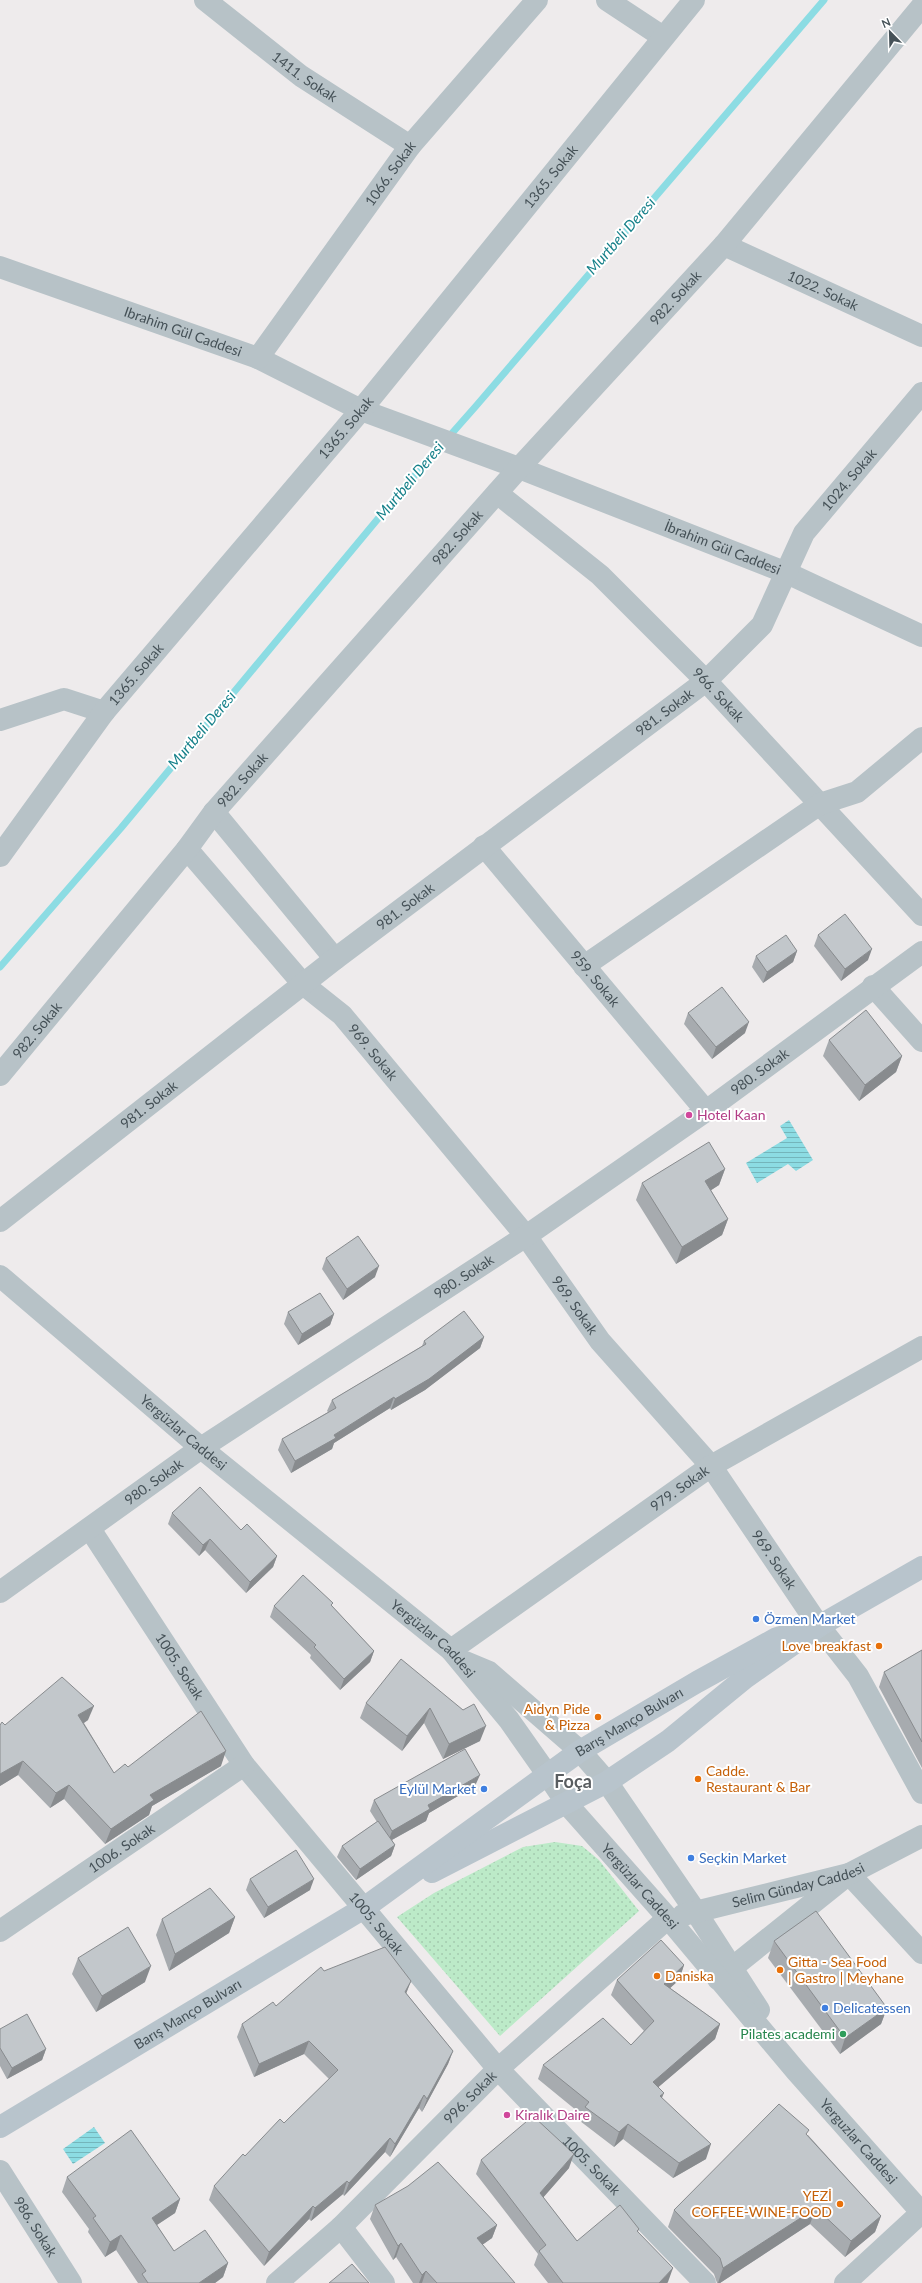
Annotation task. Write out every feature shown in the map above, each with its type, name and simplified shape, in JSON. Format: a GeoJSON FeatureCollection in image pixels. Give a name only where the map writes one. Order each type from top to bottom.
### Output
{"type":"FeatureCollection","features":[{"type":"Feature","properties":{"kind":"main road","name":"Barış Manço Bulvarı"},"geometry":{"type":"LineString","coordinates":[[0,2127],[370,1904],[567,1804],[607,1782],[668,1742],[745,1678],[819,1626],[922,1567]]}},
{"type":"Feature","properties":{"kind":"main road","name":"Barış Manço Bulvarı"},"geometry":{"type":"LineString","coordinates":[[370,1904],[580,1751],[697,1682],[776,1638],[819,1626]]}},
{"type":"Feature","properties":{"kind":"street","name":"1411. Sokak"},"geometry":{"type":"LineString","coordinates":[[204,0],[301,76],[410,146]]}},
{"type":"Feature","properties":{"kind":"street","name":"1066. Sokak"},"geometry":{"type":"LineString","coordinates":[[258,358],[410,146],[537,0]]}},
{"type":"Feature","properties":{"kind":"street"},"geometry":{"type":"LineString","coordinates":[[607,0],[663,37]]}},
{"type":"Feature","properties":{"kind":"street","name":"1365. Sokak"},"geometry":{"type":"LineString","coordinates":[[0,856],[104,712],[361,410],[694,0]]}},
{"type":"Feature","properties":{"kind":"street","name":"982. Sokak"},"geometry":{"type":"LineString","coordinates":[[0,1076],[187,849],[214,812],[519,468],[724,245],[922,6]]}},
{"type":"Feature","properties":{"kind":"street","name":"1022. Sokak"},"geometry":{"type":"LineString","coordinates":[[724,245],[922,336]]}},
{"type":"Feature","properties":{"kind":"street","name":"Ibrahim Gül Caddesi"},"geometry":{"type":"LineString","coordinates":[[0,267],[258,358],[361,410],[519,468]]}},
{"type":"Feature","properties":{"kind":"street","name":"1024. Sokak"},"geometry":{"type":"LineString","coordinates":[[787,573],[804,533],[922,393]]}},
{"type":"Feature","properties":{"kind":"street","name":"İbrahim Gül Caddesi"},"geometry":{"type":"LineString","coordinates":[[519,468],[787,573],[922,636]]}},
{"type":"Feature","properties":{"kind":"street","name":"966. Sokak"},"geometry":{"type":"LineString","coordinates":[[497,493],[600,574],[706,681],[922,915]]}},
{"type":"Feature","properties":{"kind":"street","name":"981. Sokak"},"geometry":{"type":"LineString","coordinates":[[0,1221],[335,959],[706,681],[762,624],[787,573]]}},
{"type":"Feature","properties":{"kind":"street"},"geometry":{"type":"LineString","coordinates":[[0,720],[64,699],[104,712]]}},
{"type":"Feature","properties":{"kind":"street"},"geometry":{"type":"LineString","coordinates":[[584,966],[820,804],[857,792],[922,738]]}},
{"type":"Feature","properties":{"kind":"street"},"geometry":{"type":"LineString","coordinates":[[214,812],[335,959]]}},
{"type":"Feature","properties":{"kind":"street","name":"959. Sokak"},"geometry":{"type":"LineString","coordinates":[[484,846],[706,1111]]}},
{"type":"Feature","properties":{"kind":"street","name":"969. Sokak"},"geometry":{"type":"LineString","coordinates":[[187,849],[303,984],[342,1015],[526,1236],[600,1341],[711,1466],[819,1626],[858,1676],[922,1793]]}},
{"type":"Feature","properties":{"kind":"street","name":"980. Sokak"},"geometry":{"type":"LineString","coordinates":[[0,1592],[90,1529],[201,1448],[526,1236],[706,1111],[873,986],[922,952]]}},
{"type":"Feature","properties":{"kind":"street"},"geometry":{"type":"LineString","coordinates":[[873,986],[922,1041]]}},
{"type":"Feature","properties":{"kind":"street","name":"Yergüzlar Caddesi"},"geometry":{"type":"LineString","coordinates":[[0,1276],[201,1448],[456,1655],[509,1720],[567,1804],[668,1918],[726,1974],[796,2071]]}},
{"type":"Feature","properties":{"kind":"street","name":"979. Sokak"},"geometry":{"type":"LineString","coordinates":[[456,1655],[711,1466],[922,1347]]}},
{"type":"Feature","properties":{"kind":"street","name":"1005. Sokak"},"geometry":{"type":"LineString","coordinates":[[90,1529],[244,1765],[370,1904],[498,2068],[705,2283]]}},
{"type":"Feature","properties":{"kind":"street"},"geometry":{"type":"LineString","coordinates":[[456,1655],[489,1672],[580,1751],[607,1782],[696,1912],[726,1974],[850,1874],[922,1953]]}},
{"type":"Feature","properties":{"kind":"street","name":"1006. Sokak"},"geometry":{"type":"LineString","coordinates":[[0,1931],[244,1765]]}},
{"type":"Feature","properties":{"kind":"street","name":"Selim Günday Caddesi"},"geometry":{"type":"LineString","coordinates":[[668,1918],[850,1874],[922,1836]]}},
{"type":"Feature","properties":{"kind":"street","name":"996. Sokak"},"geometry":{"type":"LineString","coordinates":[[277,2283],[341,2227],[498,2068],[668,1918]]}},
{"type":"Feature","properties":{"kind":"street","name":"Yerguzlar Caddesi"},"geometry":{"type":"LineString","coordinates":[[796,2071],[922,2212]]}},
{"type":"Feature","properties":{"kind":"street","name":"986. Sokak"},"geometry":{"type":"LineString","coordinates":[[0,2171],[71,2283]]}},
{"type":"Feature","properties":{"kind":"street"},"geometry":{"type":"LineString","coordinates":[[844,2283],[922,2212]]}},
{"type":"Feature","properties":{"kind":"street"},"geometry":{"type":"LineString","coordinates":[[341,2227],[384,2283]]}},
{"type":"Feature","properties":{"kind":"green space"},"geometry":{"type":"Polygon","coordinates":[[[555,1842],[582,1846],[599,1860],[639,1911],[500,2036],[397,1917],[434,1893],[523,1847],[555,1842]]]}},
{"type":"Feature","properties":{"kind":"water"},"geometry":{"type":"Polygon","coordinates":[[[789,1120],[813,1160],[796,1171],[788,1164],[757,1183],[746,1163],[787,1138],[780,1126],[789,1120]]]}},
{"type":"Feature","properties":{"kind":"water"},"geometry":{"type":"Polygon","coordinates":[[[94,2127],[105,2143],[73,2164],[63,2149],[94,2127]]]}},
{"type":"Feature","properties":{"kind":"building"},"geometry":{"type":"Polygon","coordinates":[[[845,914],[872,949],[845,969],[818,935],[845,914]]]}},
{"type":"Feature","properties":{"kind":"building"},"geometry":{"type":"Polygon","coordinates":[[[786,935],[797,951],[767,972],[756,956],[786,935]]]}},
{"type":"Feature","properties":{"kind":"building"},"geometry":{"type":"Polygon","coordinates":[[[722,987],[749,1022],[716,1047],[688,1013],[722,987]]]}},
{"type":"Feature","properties":{"kind":"building"},"geometry":{"type":"Polygon","coordinates":[[[866,1010],[902,1056],[865,1085],[829,1040],[866,1010]]]}},
{"type":"Feature","properties":{"kind":"building"},"geometry":{"type":"Polygon","coordinates":[[[709,1142],[725,1169],[705,1181],[728,1219],[682,1247],[642,1183],[709,1142]]]}},
{"type":"Feature","properties":{"kind":"building"},"geometry":{"type":"Polygon","coordinates":[[[358,1236],[379,1266],[347,1289],[326,1258],[358,1236]]]}},
{"type":"Feature","properties":{"kind":"building"},"geometry":{"type":"Polygon","coordinates":[[[320,1293],[334,1314],[302,1334],[288,1312],[320,1293]]]}},
{"type":"Feature","properties":{"kind":"building"},"geometry":{"type":"Polygon","coordinates":[[[464,1311],[484,1337],[429,1379],[395,1399],[394,1397],[334,1435],[336,1438],[295,1461],[282,1439],[336,1408],[332,1400],[426,1344],[424,1341],[464,1311]]]}},
{"type":"Feature","properties":{"kind":"building"},"geometry":{"type":"Polygon","coordinates":[[[200,1487],[241,1530],[247,1524],[277,1556],[250,1582],[210,1539],[203,1545],[172,1513],[200,1487]]]}},
{"type":"Feature","properties":{"kind":"building"},"geometry":{"type":"Polygon","coordinates":[[[303,1575],[333,1603],[331,1605],[374,1651],[344,1679],[314,1647],[316,1645],[274,1606],[303,1575]]]}},
{"type":"Feature","properties":{"kind":"building"},"geometry":{"type":"Polygon","coordinates":[[[922,1650],[922,1742],[884,1672],[922,1650]]]}},
{"type":"Feature","properties":{"kind":"building"},"geometry":{"type":"Polygon","coordinates":[[[401,1659],[463,1710],[474,1704],[486,1726],[449,1744],[430,1708],[407,1736],[366,1703],[401,1659]]]}},
{"type":"Feature","properties":{"kind":"building"},"geometry":{"type":"Polygon","coordinates":[[[62,1677],[94,1706],[78,1715],[114,1773],[125,1764],[128,1767],[201,1711],[226,1751],[150,1795],[154,1800],[111,1829],[69,1785],[56,1793],[23,1761],[0,1774],[0,1725],[2,1722],[5,1725],[62,1677]]]}},
{"type":"Feature","properties":{"kind":"building"},"geometry":{"type":"Polygon","coordinates":[[[465,1749],[480,1775],[428,1805],[430,1809],[392,1831],[374,1800],[465,1749]]]}},
{"type":"Feature","properties":{"kind":"building"},"geometry":{"type":"Polygon","coordinates":[[[378,1821],[395,1845],[360,1869],[342,1846],[378,1821]]]}},
{"type":"Feature","properties":{"kind":"building"},"geometry":{"type":"Polygon","coordinates":[[[296,1850],[314,1879],[268,1907],[250,1879],[296,1850]]]}},
{"type":"Feature","properties":{"kind":"building"},"geometry":{"type":"Polygon","coordinates":[[[210,1888],[235,1917],[175,1954],[162,1919],[210,1888]]]}},
{"type":"Feature","properties":{"kind":"building"},"geometry":{"type":"Polygon","coordinates":[[[816,1911],[887,2008],[845,2038],[774,1941],[816,1911]]]}},
{"type":"Feature","properties":{"kind":"building"},"geometry":{"type":"Polygon","coordinates":[[[128,1927],[151,1966],[102,1996],[78,1958],[128,1927]]]}},
{"type":"Feature","properties":{"kind":"building"},"geometry":{"type":"Polygon","coordinates":[[[661,1940],[684,1965],[664,1984],[720,2024],[653,2082],[664,2093],[660,2096],[711,2144],[679,2163],[628,2124],[619,2132],[585,2107],[589,2102],[543,2065],[603,2018],[631,2045],[654,2021],[617,1980],[661,1940]]]}},
{"type":"Feature","properties":{"kind":"building"},"geometry":{"type":"Polygon","coordinates":[[[385,1947],[411,1981],[405,1992],[453,2051],[427,2099],[424,2095],[395,2144],[390,2138],[349,2183],[347,2181],[315,2208],[313,2206],[269,2252],[214,2186],[243,2154],[245,2156],[280,2119],[284,2123],[338,2070],[309,2041],[259,2064],[242,2024],[273,2002],[276,2006],[321,1967],[324,1971],[385,1947]]]}},
{"type":"Feature","properties":{"kind":"building"},"geometry":{"type":"Polygon","coordinates":[[[27,2014],[46,2049],[12,2068],[0,2048],[0,2029],[27,2014]]]}},
{"type":"Feature","properties":{"kind":"building"},"geometry":{"type":"Polygon","coordinates":[[[779,2104],[809,2130],[806,2134],[881,2216],[851,2241],[816,2208],[723,2268],[720,2258],[674,2210],[779,2104]]]}},
{"type":"Feature","properties":{"kind":"building"},"geometry":{"type":"Polygon","coordinates":[[[533,2116],[574,2154],[540,2193],[577,2241],[620,2205],[639,2229],[637,2231],[673,2268],[659,2283],[563,2283],[539,2251],[546,2245],[481,2160],[533,2116]]]}},
{"type":"Feature","properties":{"kind":"building"},"geometry":{"type":"Polygon","coordinates":[[[131,2130],[180,2199],[152,2218],[174,2251],[205,2230],[228,2263],[199,2283],[148,2283],[142,2274],[146,2271],[121,2235],[110,2242],[93,2218],[96,2216],[67,2177],[131,2130]]]}},
{"type":"Feature","properties":{"kind":"building"},"geometry":{"type":"Polygon","coordinates":[[[438,2162],[497,2225],[477,2238],[515,2283],[437,2283],[426,2271],[422,2275],[401,2243],[398,2246],[375,2205],[408,2186],[438,2162]]]}},
{"type":"Feature","properties":{"kind":"building"},"geometry":{"type":"Polygon","coordinates":[[[352,2264],[369,2283],[329,2283],[352,2264]]]}},
{"type":"Feature","properties":{"kind":"waterway","name":"Murtbeli Deresi"},"geometry":{"type":"LineString","coordinates":[[0,967],[121,828],[401,491],[476,406],[824,0]]}},
{"type":"Feature","properties":{"kind":"place","name":"Hotel Kaan"},"geometry":{"type":"Point","coordinates":[689,1115]}},
{"type":"Feature","properties":{"kind":"place","name":"Özmen Market"},"geometry":{"type":"Point","coordinates":[756,1619]}},
{"type":"Feature","properties":{"kind":"place","name":"Love breakfast"},"geometry":{"type":"Point","coordinates":[879,1646]}},
{"type":"Feature","properties":{"kind":"place","name":"Aidyn Pide & Pizza"},"geometry":{"type":"Point","coordinates":[598,1717]}},
{"type":"Feature","properties":{"kind":"place","name":"Cadde. Restaurant & Bar"},"geometry":{"type":"Point","coordinates":[698,1779]}},
{"type":"Feature","properties":{"kind":"place","name":"Eylül Market"},"geometry":{"type":"Point","coordinates":[484,1789]}},
{"type":"Feature","properties":{"kind":"place","name":"Seçkin Market"},"geometry":{"type":"Point","coordinates":[691,1858]}},
{"type":"Feature","properties":{"kind":"place","name":"Gitta - Sea Food | Gastro | Meyhane"},"geometry":{"type":"Point","coordinates":[780,1970]}},
{"type":"Feature","properties":{"kind":"place","name":"Daniska"},"geometry":{"type":"Point","coordinates":[657,1976]}},
{"type":"Feature","properties":{"kind":"place","name":"Delicatessen"},"geometry":{"type":"Point","coordinates":[825,2008]}},
{"type":"Feature","properties":{"kind":"place","name":"Pilates academi"},"geometry":{"type":"Point","coordinates":[843,2034]}},
{"type":"Feature","properties":{"kind":"place","name":"Kiralık Daire"},"geometry":{"type":"Point","coordinates":[507,2115]}},
{"type":"Feature","properties":{"kind":"place","name":"YEZİ COFFEE-WINE-FOOD"},"geometry":{"type":"Point","coordinates":[840,2204]}},
{"type":"Feature","properties":{"kind":"district","name":"Foça"},"geometry":{"type":"Point","coordinates":[573,1782]}}]}
